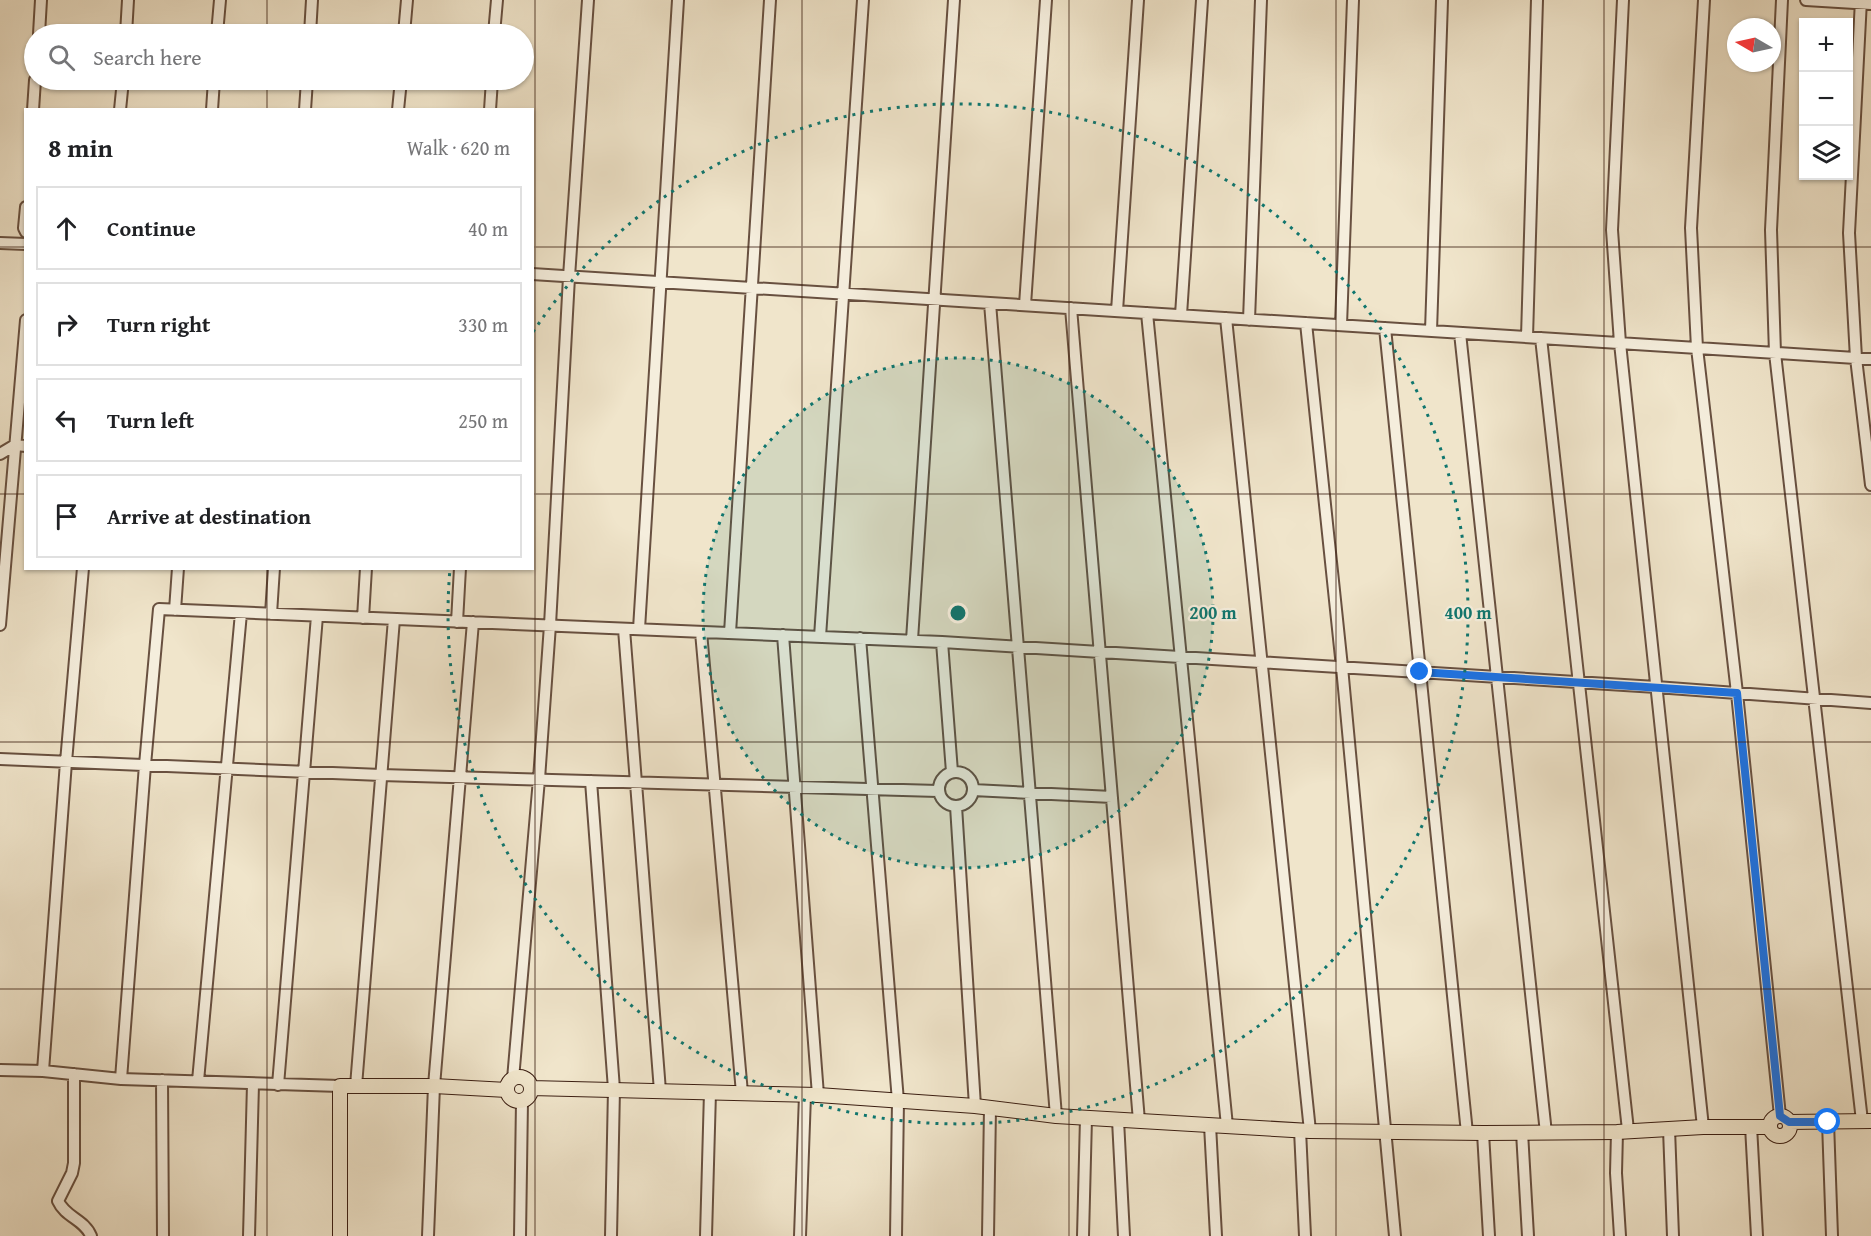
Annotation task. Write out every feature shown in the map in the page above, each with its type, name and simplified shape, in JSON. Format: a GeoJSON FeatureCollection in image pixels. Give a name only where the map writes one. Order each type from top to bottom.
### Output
{"type":"FeatureCollection","features":[{"type":"Feature","properties":{"kind":"main road"},"geometry":{"type":"LineString","coordinates":[[340,1236],[340,1086],[510,1084],[522,1078],[531,1088],[529,1096],[522,1101],[510,1098],[510,1084]]}},
{"type":"Feature","properties":{"kind":"main road"},"geometry":{"type":"LineString","coordinates":[[531,1088],[812,1095],[975,1106],[1056,1116],[1305,1131],[1483,1133],[1623,1131],[1703,1127],[1769,1127],[1771,1120],[1785,1119],[1828,1122],[1867,1121]]}},
{"type":"Feature","properties":{"kind":"street"},"geometry":{"type":"LineString","coordinates":[[40,24],[41,0]]}},
{"type":"Feature","properties":{"kind":"street"},"geometry":{"type":"LineString","coordinates":[[127,24],[128,0]]}},
{"type":"Feature","properties":{"kind":"street"},"geometry":{"type":"LineString","coordinates":[[218,24],[220,0]]}},
{"type":"Feature","properties":{"kind":"street"},"geometry":{"type":"LineString","coordinates":[[311,24],[312,0]]}},
{"type":"Feature","properties":{"kind":"street"},"geometry":{"type":"LineString","coordinates":[[405,24],[407,0]]}},
{"type":"Feature","properties":{"kind":"street"},"geometry":{"type":"LineString","coordinates":[[495,24],[497,0]]}},
{"type":"Feature","properties":{"kind":"street"},"geometry":{"type":"LineString","coordinates":[[510,1084],[540,779],[569,277],[588,0]]}},
{"type":"Feature","properties":{"kind":"street"},"geometry":{"type":"LineString","coordinates":[[639,629],[678,0]]}},
{"type":"Feature","properties":{"kind":"street"},"geometry":{"type":"LineString","coordinates":[[730,633],[770,0]]}},
{"type":"Feature","properties":{"kind":"street"},"geometry":{"type":"LineString","coordinates":[[820,637],[863,0]]}},
{"type":"Feature","properties":{"kind":"street"},"geometry":{"type":"LineString","coordinates":[[912,640],[954,0]]}},
{"type":"Feature","properties":{"kind":"street"},"geometry":{"type":"LineString","coordinates":[[1025,305],[1046,0]]}},
{"type":"Feature","properties":{"kind":"street"},"geometry":{"type":"LineString","coordinates":[[1117,311],[1138,0]]}},
{"type":"Feature","properties":{"kind":"street"},"geometry":{"type":"LineString","coordinates":[[1181,315],[1202,0]]}},
{"type":"Feature","properties":{"kind":"street"},"geometry":{"type":"LineString","coordinates":[[1249,320],[1261,0]]}},
{"type":"Feature","properties":{"kind":"street"},"geometry":{"type":"LineString","coordinates":[[1341,325],[1353,0]]}},
{"type":"Feature","properties":{"kind":"street"},"geometry":{"type":"LineString","coordinates":[[1431,331],[1442,0]]}},
{"type":"Feature","properties":{"kind":"street"},"geometry":{"type":"LineString","coordinates":[[1527,337],[1537,0]]}},
{"type":"Feature","properties":{"kind":"street"},"geometry":{"type":"LineString","coordinates":[[1623,0],[1612,230],[1620,343],[1703,1127]]}},
{"type":"Feature","properties":{"kind":"street"},"geometry":{"type":"LineString","coordinates":[[1704,0],[1691,228],[1697,348],[1785,1119]]}},
{"type":"Feature","properties":{"kind":"street"},"geometry":{"type":"LineString","coordinates":[[1782,0],[1771,230],[1775,353],[1814,698],[1867,1121]]}},
{"type":"Feature","properties":{"kind":"street"},"geometry":{"type":"LineString","coordinates":[[1806,0],[1864,3],[1849,233],[1856,358],[1871,486]]}},
{"type":"Feature","properties":{"kind":"street"},"geometry":{"type":"LineString","coordinates":[[33,108],[34,90]]}},
{"type":"Feature","properties":{"kind":"street"},"geometry":{"type":"LineString","coordinates":[[120,108],[122,90]]}},
{"type":"Feature","properties":{"kind":"street"},"geometry":{"type":"LineString","coordinates":[[212,108],[213,90]]}},
{"type":"Feature","properties":{"kind":"street"},"geometry":{"type":"LineString","coordinates":[[305,108],[306,90]]}},
{"type":"Feature","properties":{"kind":"street"},"geometry":{"type":"LineString","coordinates":[[398,108],[400,90]]}},
{"type":"Feature","properties":{"kind":"street"},"geometry":{"type":"LineString","coordinates":[[490,108],[491,90]]}},
{"type":"Feature","properties":{"kind":"street"},"geometry":{"type":"LineString","coordinates":[[0,243],[24,244]]}},
{"type":"Feature","properties":{"kind":"street"},"geometry":{"type":"LineString","coordinates":[[534,274],[1871,359]]}},
{"type":"Feature","properties":{"kind":"street"},"geometry":{"type":"LineString","coordinates":[[990,303],[1056,1116]]}},
{"type":"Feature","properties":{"kind":"street"},"geometry":{"type":"LineString","coordinates":[[1071,308],[1139,1121]]}},
{"type":"Feature","properties":{"kind":"street"},"geometry":{"type":"LineString","coordinates":[[1148,313],[1227,1126]]}},
{"type":"Feature","properties":{"kind":"street"},"geometry":{"type":"LineString","coordinates":[[1226,318],[1262,662],[1305,1131],[1305,1236]]}},
{"type":"Feature","properties":{"kind":"street"},"geometry":{"type":"LineString","coordinates":[[1306,323],[1342,667],[1395,1236]]}},
{"type":"Feature","properties":{"kind":"street"},"geometry":{"type":"LineString","coordinates":[[1385,328],[1467,1132]]}},
{"type":"Feature","properties":{"kind":"street"},"geometry":{"type":"LineString","coordinates":[[1460,333],[1546,1132]]}},
{"type":"Feature","properties":{"kind":"street"},"geometry":{"type":"LineString","coordinates":[[1541,338],[1623,1131],[1616,1173],[1620,1236]]}},
{"type":"Feature","properties":{"kind":"street"},"geometry":{"type":"LineString","coordinates":[[0,625],[20,445],[24,362]]}},
{"type":"Feature","properties":{"kind":"street"},"geometry":{"type":"LineString","coordinates":[[0,454],[20,445]]}},
{"type":"Feature","properties":{"kind":"street"},"geometry":{"type":"LineString","coordinates":[[43,1071],[82,570]]}},
{"type":"Feature","properties":{"kind":"street"},"geometry":{"type":"LineString","coordinates":[[175,610],[178,570]]}},
{"type":"Feature","properties":{"kind":"street"},"geometry":{"type":"LineString","coordinates":[[271,614],[274,570]]}},
{"type":"Feature","properties":{"kind":"street"},"geometry":{"type":"LineString","coordinates":[[363,618],[366,570]]}},
{"type":"Feature","properties":{"kind":"street"},"geometry":{"type":"LineString","coordinates":[[457,622],[460,570]]}},
{"type":"Feature","properties":{"kind":"street"},"geometry":{"type":"LineString","coordinates":[[121,1079],[159,609],[912,640],[1656,687],[1871,703]]}},
{"type":"Feature","properties":{"kind":"street"},"geometry":{"type":"LineString","coordinates":[[198,1081],[241,613]]}},
{"type":"Feature","properties":{"kind":"street"},"geometry":{"type":"LineString","coordinates":[[278,1085],[317,616]]}},
{"type":"Feature","properties":{"kind":"street"},"geometry":{"type":"LineString","coordinates":[[356,1086],[394,619]]}},
{"type":"Feature","properties":{"kind":"street"},"geometry":{"type":"LineString","coordinates":[[428,1236],[434,1086],[473,622]]}},
{"type":"Feature","properties":{"kind":"street"},"geometry":{"type":"LineString","coordinates":[[624,628],[660,1091]]}},
{"type":"Feature","properties":{"kind":"street"},"geometry":{"type":"LineString","coordinates":[[701,632],[742,1092]]}},
{"type":"Feature","properties":{"kind":"street"},"geometry":{"type":"LineString","coordinates":[[783,635],[795,787],[812,1095],[800,1236]]}},
{"type":"Feature","properties":{"kind":"street"},"geometry":{"type":"LineString","coordinates":[[860,638],[898,1101],[896,1236]]}},
{"type":"Feature","properties":{"kind":"street"},"geometry":{"type":"LineString","coordinates":[[942,642],[952,772]]}},
{"type":"Feature","properties":{"kind":"street"},"geometry":{"type":"LineString","coordinates":[[0,759],[460,777],[939,791]]}},
{"type":"Feature","properties":{"kind":"street"},"geometry":{"type":"LineString","coordinates":[[952,772],[965,774],[973,784],[973,790],[968,802],[956,806],[944,802],[939,791],[942,778],[952,772]]}},
{"type":"Feature","properties":{"kind":"street"},"geometry":{"type":"LineString","coordinates":[[591,781],[614,1089],[611,1236]]}},
{"type":"Feature","properties":{"kind":"street"},"geometry":{"type":"LineString","coordinates":[[973,790],[1112,797]]}},
{"type":"Feature","properties":{"kind":"street"},"geometry":{"type":"LineString","coordinates":[[956,806],[975,1106]]}},
{"type":"Feature","properties":{"kind":"street"},"geometry":{"type":"LineString","coordinates":[[0,1070],[43,1071],[121,1079],[340,1086]]}},
{"type":"Feature","properties":{"kind":"street"},"geometry":{"type":"LineString","coordinates":[[74,1074],[74,1163],[72,1173],[58,1201],[61,1208],[88,1228],[91,1236]]}},
{"type":"Feature","properties":{"kind":"street"},"geometry":{"type":"LineString","coordinates":[[162,1080],[163,1236]]}},
{"type":"Feature","properties":{"kind":"street"},"geometry":{"type":"LineString","coordinates":[[249,1236],[253,1084]]}},
{"type":"Feature","properties":{"kind":"street"},"geometry":{"type":"LineString","coordinates":[[706,1236],[710,1092]]}},
{"type":"Feature","properties":{"kind":"street"},"geometry":{"type":"LineString","coordinates":[[520,1236],[522,1101]]}},
{"type":"Feature","properties":{"kind":"street"},"geometry":{"type":"LineString","coordinates":[[988,1236],[990,1108]]}},
{"type":"Feature","properties":{"kind":"street"},"geometry":{"type":"LineString","coordinates":[[1083,1236],[1086,1118]]}},
{"type":"Feature","properties":{"kind":"street"},"geometry":{"type":"LineString","coordinates":[[1118,1120],[1124,1236]]}},
{"type":"Feature","properties":{"kind":"street"},"geometry":{"type":"LineString","coordinates":[[1828,1122],[1828,1177],[1832,1236]]}},
{"type":"Feature","properties":{"kind":"street"},"geometry":{"type":"LineString","coordinates":[[1209,1125],[1216,1236]]}},
{"type":"Feature","properties":{"kind":"street"},"geometry":{"type":"LineString","coordinates":[[1750,1126],[1757,1236]]}},
{"type":"Feature","properties":{"kind":"street"},"geometry":{"type":"LineString","coordinates":[[1670,1129],[1672,1236]]}},
{"type":"Feature","properties":{"kind":"street"},"geometry":{"type":"LineString","coordinates":[[1522,1132],[1528,1236]]}},
{"type":"Feature","properties":{"kind":"street"},"geometry":{"type":"LineString","coordinates":[[1483,1133],[1489,1236]]}},
{"type":"Feature","properties":{"kind":"route"},"geometry":{"type":"LineString","coordinates":[[1420,672],[1737,693],[1780,1116],[1789,1122],[1828,1122]]}}]}
